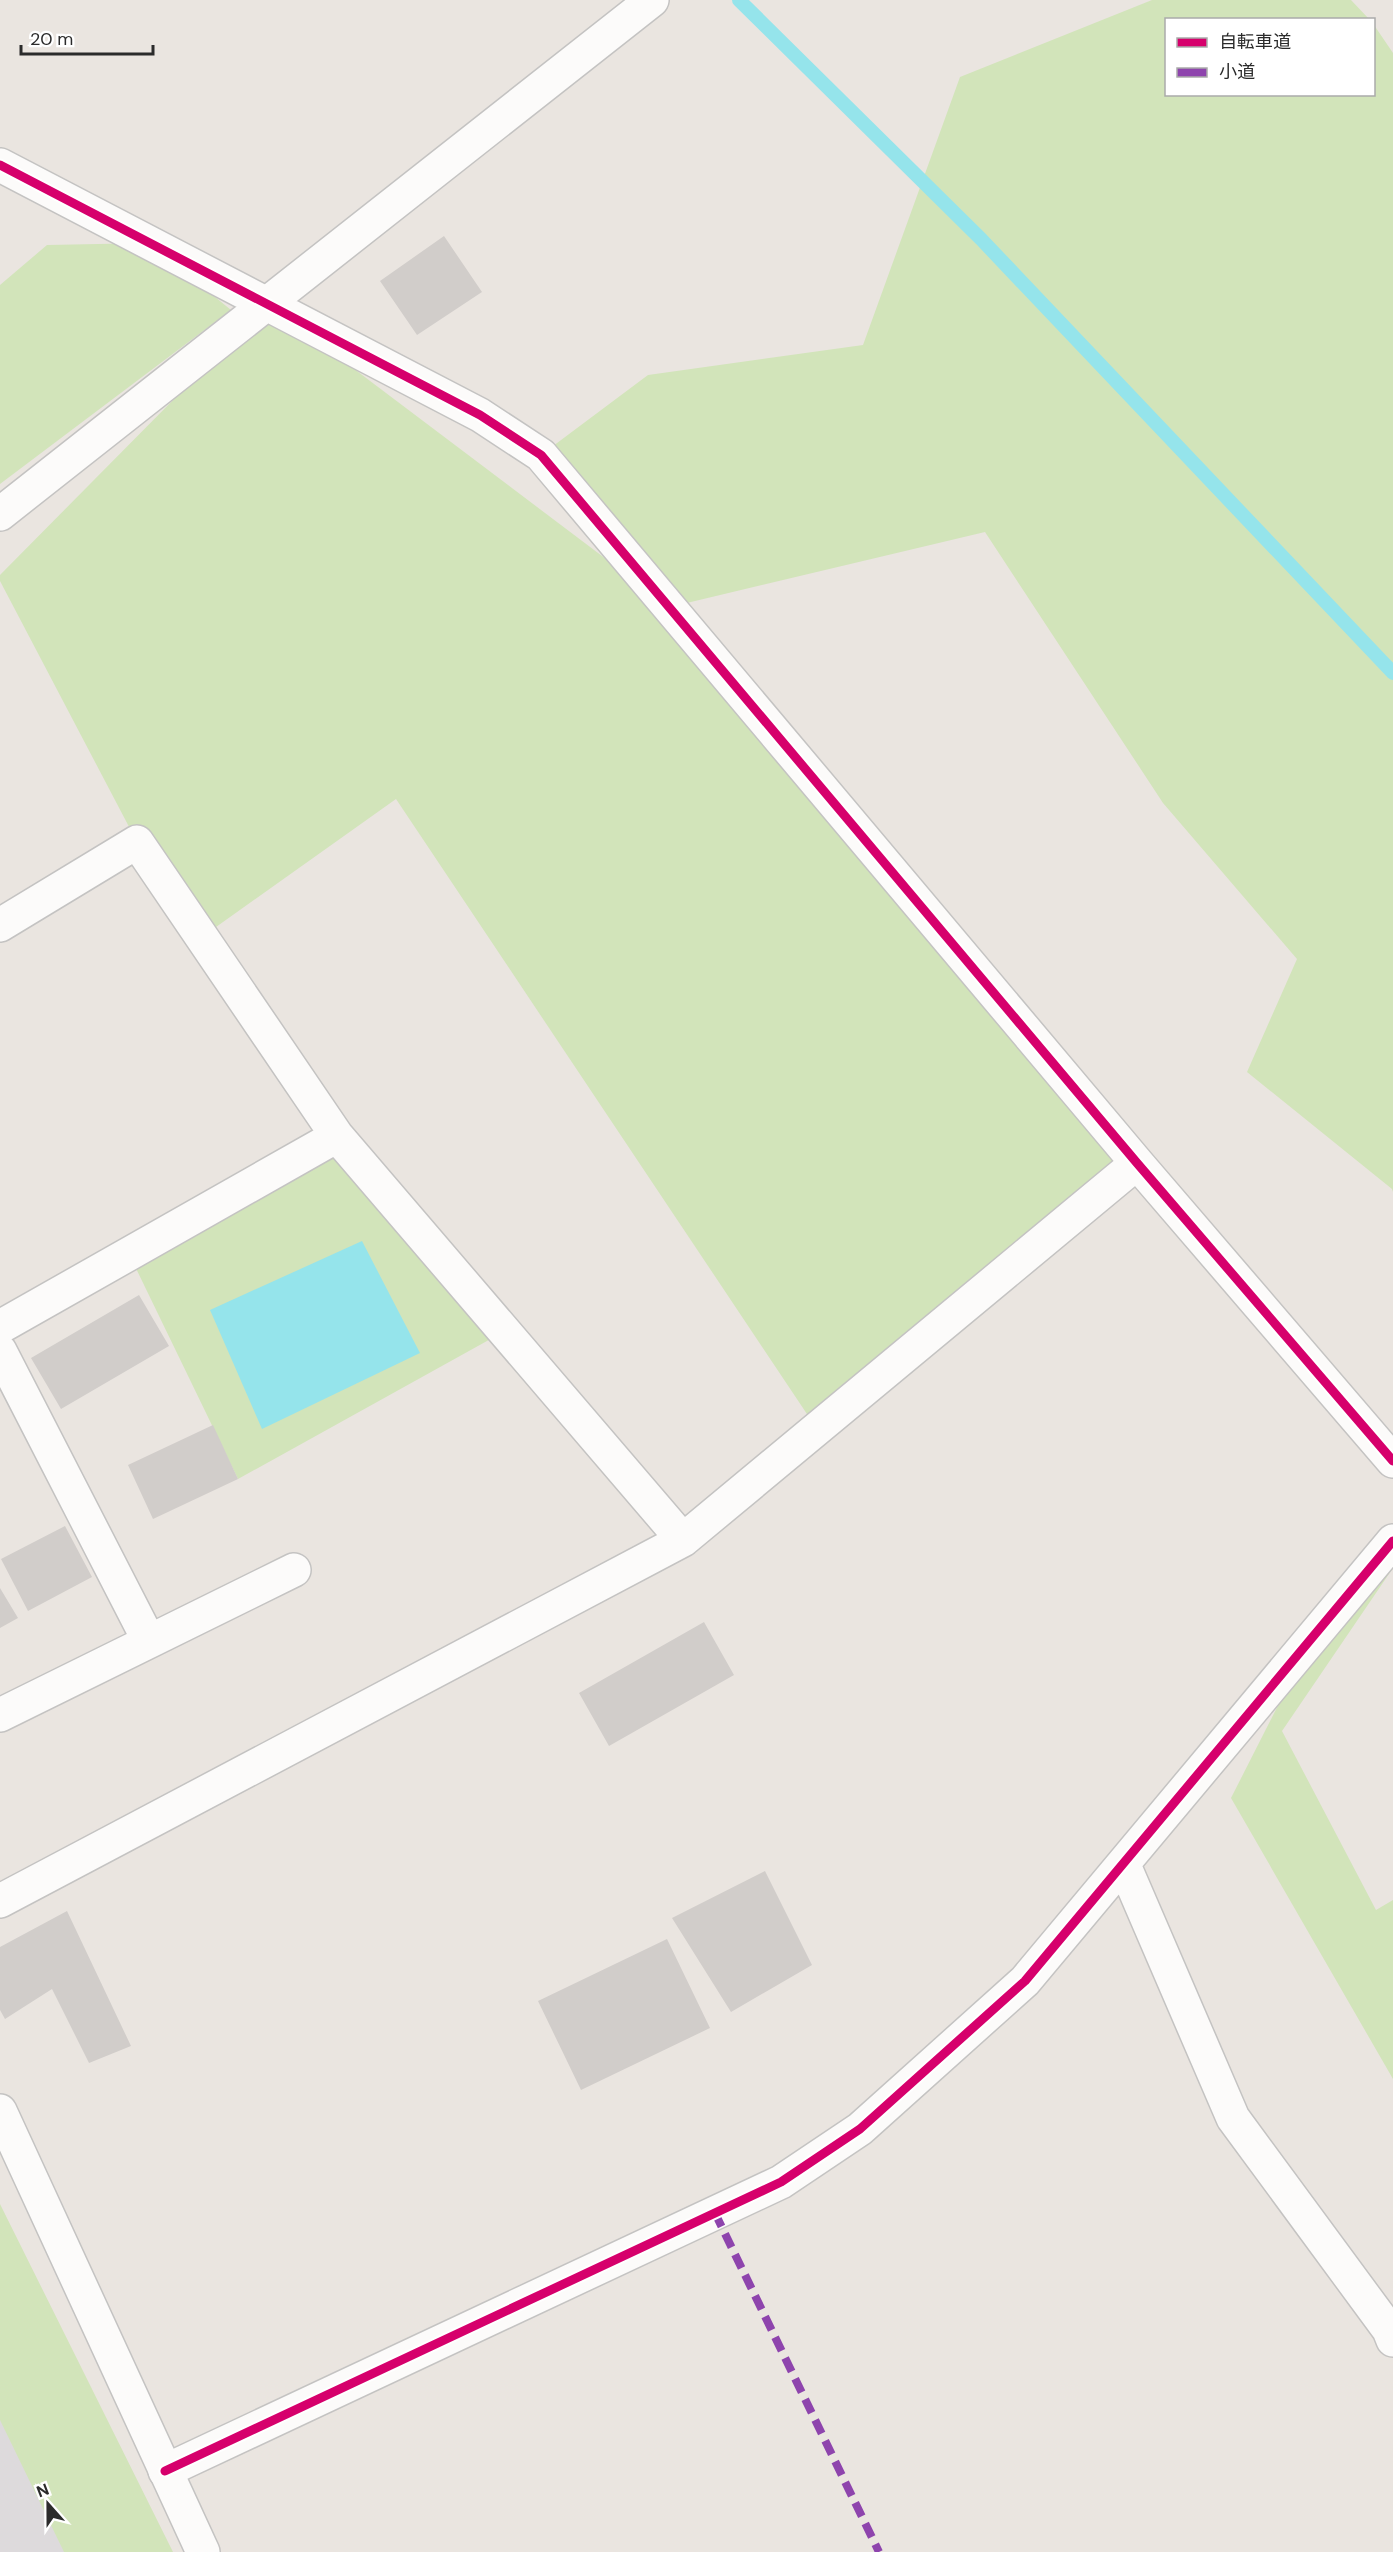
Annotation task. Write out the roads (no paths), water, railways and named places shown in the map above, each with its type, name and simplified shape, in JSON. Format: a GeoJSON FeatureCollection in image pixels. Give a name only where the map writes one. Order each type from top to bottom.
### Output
{"type":"FeatureCollection","features":[{"type":"Feature","properties":{"kind":"street"},"geometry":{"type":"LineString","coordinates":[[0,514],[652,0]]}},
{"type":"Feature","properties":{"kind":"street"},"geometry":{"type":"LineString","coordinates":[[0,165],[480,415],[541,455],[1137,1163],[1393,1461]]}},
{"type":"Feature","properties":{"kind":"street"},"geometry":{"type":"LineString","coordinates":[[0,925],[137,842],[337,1136],[683,1540]]}},
{"type":"Feature","properties":{"kind":"street"},"geometry":{"type":"LineString","coordinates":[[0,1327],[337,1136]]}},
{"type":"Feature","properties":{"kind":"street"},"geometry":{"type":"LineString","coordinates":[[0,1901],[683,1540],[1137,1163]]}},
{"type":"Feature","properties":{"kind":"street"},"geometry":{"type":"LineString","coordinates":[[0,1351],[148,1641]]}},
{"type":"Feature","properties":{"kind":"street"},"geometry":{"type":"LineString","coordinates":[[165,2470],[781,2182],[860,2129],[1025,1981],[1393,1541]]}},
{"type":"Feature","properties":{"kind":"street"},"geometry":{"type":"LineString","coordinates":[[0,1715],[294,1570]]}},
{"type":"Feature","properties":{"kind":"street"},"geometry":{"type":"LineString","coordinates":[[1124,1865],[1233,2118],[1389,2330],[1393,2340]]}},
{"type":"Feature","properties":{"kind":"street"},"geometry":{"type":"LineString","coordinates":[[0,2111],[203,2552]]}},
{"type":"Feature","properties":{"kind":"water"},"geometry":{"type":"Polygon","coordinates":[[[362,1241],[420,1353],[262,1429],[210,1310],[362,1241]]]}},
{"type":"Feature","properties":{"kind":"waterway"},"geometry":{"type":"LineString","coordinates":[[739,0],[981,239],[1393,673]]}}]}
